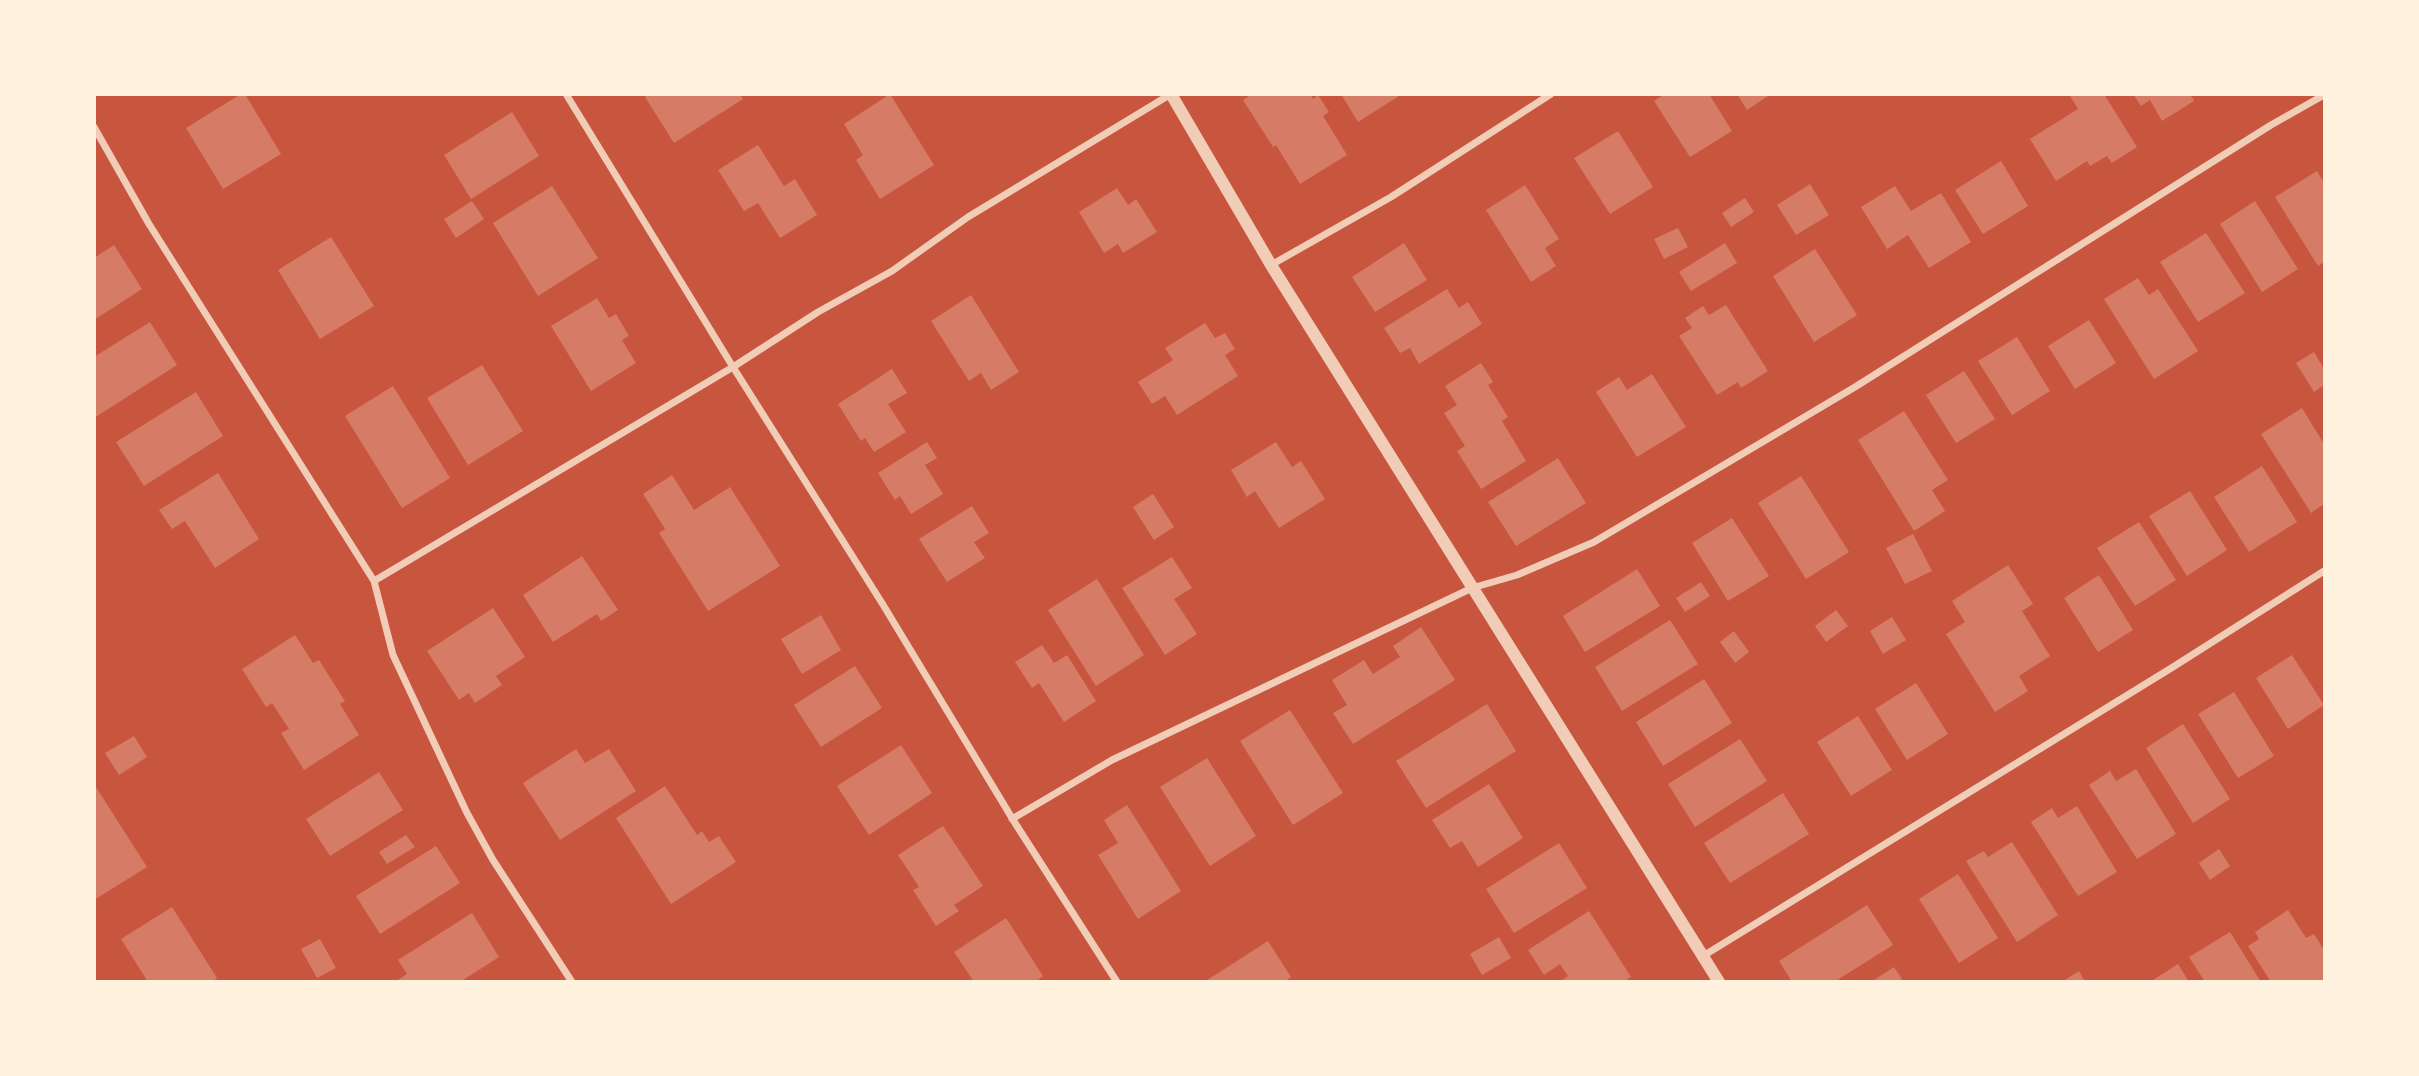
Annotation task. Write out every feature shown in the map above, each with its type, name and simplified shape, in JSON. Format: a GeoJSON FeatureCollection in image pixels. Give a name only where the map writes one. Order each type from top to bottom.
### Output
{"type":"FeatureCollection","features":[{"type":"Feature","properties":{"kind":"street"},"geometry":{"type":"LineString","coordinates":[[566,94],[1012,818],[1117,982]]}},
{"type":"Feature","properties":{"kind":"street"},"geometry":{"type":"LineString","coordinates":[[374,581],[733,367],[818,312],[892,271],[968,218],[1171,94],[1271,265],[1719,982]]}},
{"type":"Feature","properties":{"kind":"street"},"geometry":{"type":"LineString","coordinates":[[1271,265],[1391,197],[1550,94]]}},
{"type":"Feature","properties":{"kind":"street"},"geometry":{"type":"LineString","coordinates":[[1012,818],[1112,760],[1472,588],[1517,575],[1594,542],[1855,387],[2271,125],[2325,95]]}},
{"type":"Feature","properties":{"kind":"street"},"geometry":{"type":"LineString","coordinates":[[94,127],[149,224],[374,581],[393,655],[467,813],[572,982]]}},
{"type":"Feature","properties":{"kind":"street"},"geometry":{"type":"LineString","coordinates":[[1703,956],[2325,571]]}},
{"type":"Feature","properties":{"kind":"building"},"geometry":{"type":"Polygon","coordinates":[[[245,94],[281,154],[223,189],[186,128],[245,94]]]}},
{"type":"Feature","properties":{"kind":"building"},"geometry":{"type":"Polygon","coordinates":[[[650,94],[740,94],[743,99],[674,143],[645,97],[650,94]]]}},
{"type":"Feature","properties":{"kind":"building"},"geometry":{"type":"Polygon","coordinates":[[[890,94],[934,165],[880,199],[856,160],[863,155],[844,124],[890,94]]]}},
{"type":"Feature","properties":{"kind":"building"},"geometry":{"type":"Polygon","coordinates":[[[1252,94],[1310,94],[1313,99],[1318,95],[1329,112],[1323,116],[1347,155],[1300,184],[1243,100],[1252,94]]]}},
{"type":"Feature","properties":{"kind":"building"},"geometry":{"type":"Polygon","coordinates":[[[1341,94],[1402,94],[1358,122],[1341,94]]]}},
{"type":"Feature","properties":{"kind":"building"},"geometry":{"type":"Polygon","coordinates":[[[1665,94],[1709,94],[1732,131],[1690,157],[1654,101],[1665,94]]]}},
{"type":"Feature","properties":{"kind":"building"},"geometry":{"type":"Polygon","coordinates":[[[1737,94],[1771,94],[1747,110],[1737,94]]]}},
{"type":"Feature","properties":{"kind":"building"},"geometry":{"type":"Polygon","coordinates":[[[2069,94],[2104,94],[2137,147],[2112,163],[2107,156],[2090,166],[2087,161],[2056,181],[2030,139],[2078,109],[2069,94]]]}},
{"type":"Feature","properties":{"kind":"building"},"geometry":{"type":"Polygon","coordinates":[[[2133,94],[2190,94],[2194,101],[2162,121],[2150,100],[2141,106],[2133,94]]]}},
{"type":"Feature","properties":{"kind":"building"},"geometry":{"type":"Polygon","coordinates":[[[512,112],[539,156],[471,199],[444,155],[512,112]]]}},
{"type":"Feature","properties":{"kind":"building"},"geometry":{"type":"Polygon","coordinates":[[[1618,131],[1653,187],[1610,214],[1574,158],[1618,131]]]}},
{"type":"Feature","properties":{"kind":"building"},"geometry":{"type":"Polygon","coordinates":[[[758,145],[784,186],[795,179],[817,215],[780,238],[758,203],[744,211],[718,170],[758,145]]]}},
{"type":"Feature","properties":{"kind":"building"},"geometry":{"type":"Polygon","coordinates":[[[2001,161],[2028,206],[1983,234],[1955,190],[2001,161]]]}},
{"type":"Feature","properties":{"kind":"building"},"geometry":{"type":"Polygon","coordinates":[[[2317,171],[2324,183],[2324,262],[2318,266],[2275,197],[2317,171]]]}},
{"type":"Feature","properties":{"kind":"building"},"geometry":{"type":"Polygon","coordinates":[[[1810,184],[1829,215],[1796,235],[1777,205],[1810,184]]]}},
{"type":"Feature","properties":{"kind":"building"},"geometry":{"type":"Polygon","coordinates":[[[1525,185],[1559,239],[1545,248],[1556,266],[1531,282],[1486,210],[1525,185]]]}},
{"type":"Feature","properties":{"kind":"building"},"geometry":{"type":"Polygon","coordinates":[[[552,186],[598,258],[538,296],[493,223],[552,186]]]}},
{"type":"Feature","properties":{"kind":"building"},"geometry":{"type":"Polygon","coordinates":[[[1895,186],[1911,211],[1941,193],[1971,242],[1929,268],[1908,235],[1887,249],[1861,207],[1895,186]]]}},
{"type":"Feature","properties":{"kind":"building"},"geometry":{"type":"Polygon","coordinates":[[[1117,188],[1128,205],[1136,199],[1157,232],[1123,253],[1118,244],[1104,253],[1079,212],[1117,188]]]}},
{"type":"Feature","properties":{"kind":"building"},"geometry":{"type":"Polygon","coordinates":[[[1745,198],[1754,212],[1731,227],[1722,213],[1745,198]]]}},
{"type":"Feature","properties":{"kind":"building"},"geometry":{"type":"Polygon","coordinates":[[[472,201],[484,219],[456,238],[444,219],[472,201]]]}},
{"type":"Feature","properties":{"kind":"building"},"geometry":{"type":"Polygon","coordinates":[[[2255,201],[2298,269],[2262,292],[2220,224],[2255,201]]]}},
{"type":"Feature","properties":{"kind":"building"},"geometry":{"type":"Polygon","coordinates":[[[1678,228],[1688,247],[1664,259],[1654,239],[1678,228]]]}},
{"type":"Feature","properties":{"kind":"building"},"geometry":{"type":"Polygon","coordinates":[[[2206,233],[2245,293],[2198,322],[2160,262],[2206,233]]]}},
{"type":"Feature","properties":{"kind":"building"},"geometry":{"type":"Polygon","coordinates":[[[331,237],[374,306],[320,339],[278,270],[331,237]]]}},
{"type":"Feature","properties":{"kind":"building"},"geometry":{"type":"Polygon","coordinates":[[[1404,243],[1427,280],[1375,312],[1352,277],[1404,243]]]}},
{"type":"Feature","properties":{"kind":"building"},"geometry":{"type":"Polygon","coordinates":[[[1725,243],[1737,263],[1691,291],[1679,272],[1725,243]]]}},
{"type":"Feature","properties":{"kind":"building"},"geometry":{"type":"Polygon","coordinates":[[[114,245],[142,289],[94,320],[94,258],[114,245]]]}},
{"type":"Feature","properties":{"kind":"building"},"geometry":{"type":"Polygon","coordinates":[[[1815,249],[1857,315],[1814,342],[1773,276],[1815,249]]]}},
{"type":"Feature","properties":{"kind":"building"},"geometry":{"type":"Polygon","coordinates":[[[2138,278],[2149,295],[2158,289],[2198,351],[2154,379],[2104,299],[2138,278]]]}},
{"type":"Feature","properties":{"kind":"building"},"geometry":{"type":"Polygon","coordinates":[[[1447,289],[1459,308],[1468,302],[1482,324],[1419,364],[1410,348],[1400,353],[1384,328],[1447,289]]]}},
{"type":"Feature","properties":{"kind":"building"},"geometry":{"type":"Polygon","coordinates":[[[971,295],[1019,372],[991,390],[981,373],[969,381],[931,321],[971,295]]]}},
{"type":"Feature","properties":{"kind":"building"},"geometry":{"type":"Polygon","coordinates":[[[597,298],[609,318],[616,314],[629,336],[622,340],[636,363],[591,391],[551,326],[597,298]]]}},
{"type":"Feature","properties":{"kind":"building"},"geometry":{"type":"Polygon","coordinates":[[[1726,305],[1768,371],[1741,388],[1738,382],[1717,395],[1679,336],[1692,328],[1685,318],[1703,306],[1709,315],[1726,305]]]}},
{"type":"Feature","properties":{"kind":"building"},"geometry":{"type":"Polygon","coordinates":[[[2089,320],[2116,363],[2075,389],[2048,346],[2089,320]]]}},
{"type":"Feature","properties":{"kind":"building"},"geometry":{"type":"Polygon","coordinates":[[[150,322],[177,365],[94,418],[94,357],[150,322]]]}},
{"type":"Feature","properties":{"kind":"building"},"geometry":{"type":"Polygon","coordinates":[[[1205,323],[1215,338],[1225,333],[1235,349],[1225,355],[1238,376],[1177,415],[1165,396],[1152,404],[1138,382],[1173,360],[1165,348],[1205,323]]]}},
{"type":"Feature","properties":{"kind":"building"},"geometry":{"type":"Polygon","coordinates":[[[2017,337],[2050,391],[2012,415],[1978,361],[2017,337]]]}},
{"type":"Feature","properties":{"kind":"building"},"geometry":{"type":"Polygon","coordinates":[[[2314,352],[2324,369],[2324,385],[2314,392],[2296,363],[2314,352]]]}},
{"type":"Feature","properties":{"kind":"building"},"geometry":{"type":"Polygon","coordinates":[[[1481,363],[1493,382],[1488,385],[1508,417],[1502,421],[1526,461],[1481,489],[1457,451],[1465,446],[1444,413],[1457,405],[1445,386],[1481,363]]]}},
{"type":"Feature","properties":{"kind":"building"},"geometry":{"type":"Polygon","coordinates":[[[482,365],[523,431],[468,465],[427,398],[482,365]]]}},
{"type":"Feature","properties":{"kind":"building"},"geometry":{"type":"Polygon","coordinates":[[[892,369],[907,393],[888,404],[906,432],[874,452],[865,438],[861,441],[838,404],[892,369]]]}},
{"type":"Feature","properties":{"kind":"building"},"geometry":{"type":"Polygon","coordinates":[[[1964,371],[1995,419],[1956,443],[1926,395],[1964,371]]]}},
{"type":"Feature","properties":{"kind":"building"},"geometry":{"type":"Polygon","coordinates":[[[1652,374],[1686,427],[1637,457],[1596,392],[1619,377],[1627,390],[1652,374]]]}},
{"type":"Feature","properties":{"kind":"building"},"geometry":{"type":"Polygon","coordinates":[[[393,386],[450,478],[402,508],[345,416],[393,386]]]}},
{"type":"Feature","properties":{"kind":"building"},"geometry":{"type":"Polygon","coordinates":[[[196,392],[223,436],[144,486],[116,442],[196,392]]]}},
{"type":"Feature","properties":{"kind":"building"},"geometry":{"type":"Polygon","coordinates":[[[2302,408],[2324,444],[2324,504],[2311,513],[2261,434],[2302,408]]]}},
{"type":"Feature","properties":{"kind":"building"},"geometry":{"type":"Polygon","coordinates":[[[1904,411],[1948,480],[1932,490],[1945,511],[1914,531],[1858,440],[1904,411]]]}},
{"type":"Feature","properties":{"kind":"building"},"geometry":{"type":"Polygon","coordinates":[[[927,442],[937,458],[925,465],[943,494],[911,514],[900,496],[895,500],[878,473],[927,442]]]}},
{"type":"Feature","properties":{"kind":"building"},"geometry":{"type":"Polygon","coordinates":[[[1276,442],[1292,467],[1301,461],[1325,499],[1279,528],[1255,491],[1247,497],[1231,470],[1276,442]]]}},
{"type":"Feature","properties":{"kind":"building"},"geometry":{"type":"Polygon","coordinates":[[[1558,458],[1586,503],[1516,546],[1488,502],[1558,458]]]}},
{"type":"Feature","properties":{"kind":"building"},"geometry":{"type":"Polygon","coordinates":[[[2262,466],[2297,522],[2249,552],[2214,497],[2262,466]]]}},
{"type":"Feature","properties":{"kind":"building"},"geometry":{"type":"Polygon","coordinates":[[[218,473],[259,539],[215,568],[185,521],[172,529],[159,510],[218,473]]]}},
{"type":"Feature","properties":{"kind":"building"},"geometry":{"type":"Polygon","coordinates":[[[672,475],[694,510],[730,487],[780,566],[708,611],[659,533],[665,529],[643,494],[672,475]]]}},
{"type":"Feature","properties":{"kind":"building"},"geometry":{"type":"Polygon","coordinates":[[[1801,476],[1849,552],[1806,579],[1758,503],[1801,476]]]}},
{"type":"Feature","properties":{"kind":"building"},"geometry":{"type":"Polygon","coordinates":[[[2190,491],[2227,550],[2187,576],[2149,516],[2190,491]]]}},
{"type":"Feature","properties":{"kind":"building"},"geometry":{"type":"Polygon","coordinates":[[[1153,494],[1174,527],[1154,540],[1133,507],[1153,494]]]}},
{"type":"Feature","properties":{"kind":"building"},"geometry":{"type":"Polygon","coordinates":[[[972,506],[989,533],[974,542],[985,558],[947,582],[919,539],[972,506]]]}},
{"type":"Feature","properties":{"kind":"building"},"geometry":{"type":"Polygon","coordinates":[[[1732,518],[1769,576],[1728,601],[1692,543],[1732,518]]]}},
{"type":"Feature","properties":{"kind":"building"},"geometry":{"type":"Polygon","coordinates":[[[2139,522],[2176,580],[2135,606],[2097,548],[2139,522]]]}},
{"type":"Feature","properties":{"kind":"building"},"geometry":{"type":"Polygon","coordinates":[[[1913,534],[1932,571],[1905,584],[1886,548],[1913,534]]]}},
{"type":"Feature","properties":{"kind":"building"},"geometry":{"type":"Polygon","coordinates":[[[582,556],[618,610],[601,621],[597,614],[553,642],[523,595],[582,556]]]}},
{"type":"Feature","properties":{"kind":"building"},"geometry":{"type":"Polygon","coordinates":[[[1172,557],[1192,588],[1174,599],[1197,634],[1165,655],[1122,588],[1172,557]]]}},
{"type":"Feature","properties":{"kind":"building"},"geometry":{"type":"Polygon","coordinates":[[[2008,565],[2033,604],[2022,611],[2050,656],[2019,676],[2028,691],[1995,712],[1946,634],[1965,622],[1952,601],[2008,565]]]}},
{"type":"Feature","properties":{"kind":"building"},"geometry":{"type":"Polygon","coordinates":[[[1637,569],[1660,606],[1585,652],[1563,616],[1637,569]]]}},
{"type":"Feature","properties":{"kind":"building"},"geometry":{"type":"Polygon","coordinates":[[[2099,575],[2133,630],[2098,652],[2064,598],[2099,575]]]}},
{"type":"Feature","properties":{"kind":"building"},"geometry":{"type":"Polygon","coordinates":[[[1097,579],[1144,655],[1096,686],[1048,610],[1097,579]]]}},
{"type":"Feature","properties":{"kind":"building"},"geometry":{"type":"Polygon","coordinates":[[[1701,582],[1710,596],[1685,612],[1676,598],[1701,582]]]}},
{"type":"Feature","properties":{"kind":"building"},"geometry":{"type":"Polygon","coordinates":[[[493,608],[525,657],[496,676],[502,685],[475,703],[469,693],[459,700],[427,651],[493,608]]]}},
{"type":"Feature","properties":{"kind":"building"},"geometry":{"type":"Polygon","coordinates":[[[1836,610],[1848,626],[1826,642],[1815,626],[1836,610]]]}},
{"type":"Feature","properties":{"kind":"building"},"geometry":{"type":"Polygon","coordinates":[[[821,615],[841,650],[802,674],[781,639],[821,615]]]}},
{"type":"Feature","properties":{"kind":"building"},"geometry":{"type":"Polygon","coordinates":[[[1892,617],[1906,640],[1883,654],[1870,631],[1892,617]]]}},
{"type":"Feature","properties":{"kind":"building"},"geometry":{"type":"Polygon","coordinates":[[[1670,620],[1698,664],[1622,711],[1595,667],[1670,620]]]}},
{"type":"Feature","properties":{"kind":"building"},"geometry":{"type":"Polygon","coordinates":[[[1421,627],[1455,680],[1353,744],[1333,713],[1347,705],[1332,680],[1364,660],[1373,674],[1400,657],[1393,646],[1421,627]]]}},
{"type":"Feature","properties":{"kind":"building"},"geometry":{"type":"Polygon","coordinates":[[[1734,631],[1749,652],[1735,663],[1720,642],[1734,631]]]}},
{"type":"Feature","properties":{"kind":"building"},"geometry":{"type":"Polygon","coordinates":[[[295,635],[313,663],[319,660],[345,701],[340,704],[359,735],[304,770],[281,733],[289,729],[272,703],[266,707],[242,669],[295,635]]]}},
{"type":"Feature","properties":{"kind":"building"},"geometry":{"type":"Polygon","coordinates":[[[1042,645],[1054,663],[1067,655],[1096,701],[1064,722],[1039,683],[1032,688],[1015,662],[1042,645]]]}},
{"type":"Feature","properties":{"kind":"building"},"geometry":{"type":"Polygon","coordinates":[[[2292,655],[2324,705],[2288,729],[2256,678],[2292,655]]]}},
{"type":"Feature","properties":{"kind":"building"},"geometry":{"type":"Polygon","coordinates":[[[855,666],[882,708],[821,747],[794,705],[855,666]]]}},
{"type":"Feature","properties":{"kind":"building"},"geometry":{"type":"Polygon","coordinates":[[[1704,679],[1732,723],[1663,766],[1636,722],[1704,679]]]}},
{"type":"Feature","properties":{"kind":"building"},"geometry":{"type":"Polygon","coordinates":[[[1916,683],[1948,734],[1907,760],[1875,709],[1916,683]]]}},
{"type":"Feature","properties":{"kind":"building"},"geometry":{"type":"Polygon","coordinates":[[[2234,692],[2274,756],[2238,778],[2198,714],[2234,692]]]}},
{"type":"Feature","properties":{"kind":"building"},"geometry":{"type":"Polygon","coordinates":[[[1487,704],[1516,751],[1426,808],[1396,761],[1487,704]]]}},
{"type":"Feature","properties":{"kind":"building"},"geometry":{"type":"Polygon","coordinates":[[[1290,710],[1343,793],[1293,825],[1240,741],[1290,710]]]}},
{"type":"Feature","properties":{"kind":"building"},"geometry":{"type":"Polygon","coordinates":[[[1858,716],[1892,770],[1851,796],[1817,742],[1858,716]]]}},
{"type":"Feature","properties":{"kind":"building"},"geometry":{"type":"Polygon","coordinates":[[[2183,724],[2230,799],[2193,823],[2146,748],[2183,724]]]}},
{"type":"Feature","properties":{"kind":"building"},"geometry":{"type":"Polygon","coordinates":[[[134,736],[147,757],[119,775],[105,753],[134,736]]]}},
{"type":"Feature","properties":{"kind":"building"},"geometry":{"type":"Polygon","coordinates":[[[1740,739],[1767,781],[1695,827],[1668,784],[1740,739]]]}},
{"type":"Feature","properties":{"kind":"building"},"geometry":{"type":"Polygon","coordinates":[[[901,745],[932,793],[869,835],[837,786],[901,745]]]}},
{"type":"Feature","properties":{"kind":"building"},"geometry":{"type":"Polygon","coordinates":[[[576,749],[585,763],[609,749],[636,791],[560,840],[523,783],[576,749]]]}},
{"type":"Feature","properties":{"kind":"building"},"geometry":{"type":"Polygon","coordinates":[[[1207,758],[1256,836],[1210,866],[1160,787],[1207,758]]]}},
{"type":"Feature","properties":{"kind":"building"},"geometry":{"type":"Polygon","coordinates":[[[2136,769],[2176,834],[2137,859],[2089,785],[2110,771],[2116,781],[2136,769]]]}},
{"type":"Feature","properties":{"kind":"building"},"geometry":{"type":"Polygon","coordinates":[[[379,772],[403,810],[330,856],[306,819],[379,772]]]}},
{"type":"Feature","properties":{"kind":"building"},"geometry":{"type":"Polygon","coordinates":[[[94,784],[147,867],[94,900],[94,784]]]}},
{"type":"Feature","properties":{"kind":"building"},"geometry":{"type":"Polygon","coordinates":[[[1489,784],[1523,838],[1478,867],[1462,841],[1450,848],[1432,820],[1489,784]]]}},
{"type":"Feature","properties":{"kind":"building"},"geometry":{"type":"Polygon","coordinates":[[[665,786],[697,835],[702,831],[709,842],[719,836],[736,862],[671,904],[616,818],[665,786]]]}},
{"type":"Feature","properties":{"kind":"building"},"geometry":{"type":"Polygon","coordinates":[[[1783,793],[1809,834],[1730,883],[1704,843],[1783,793]]]}},
{"type":"Feature","properties":{"kind":"building"},"geometry":{"type":"Polygon","coordinates":[[[1127,805],[1181,891],[1138,919],[1098,855],[1118,843],[1104,820],[1127,805]]]}},
{"type":"Feature","properties":{"kind":"building"},"geometry":{"type":"Polygon","coordinates":[[[2077,806],[2117,872],[2078,896],[2031,822],[2052,808],[2058,818],[2077,806]]]}},
{"type":"Feature","properties":{"kind":"building"},"geometry":{"type":"Polygon","coordinates":[[[943,826],[983,886],[954,905],[959,911],[936,926],[913,890],[919,887],[898,855],[943,826]]]}},
{"type":"Feature","properties":{"kind":"building"},"geometry":{"type":"Polygon","coordinates":[[[406,835],[415,847],[387,864],[379,852],[406,835]]]}},
{"type":"Feature","properties":{"kind":"building"},"geometry":{"type":"Polygon","coordinates":[[[2012,842],[2058,915],[2017,942],[1966,861],[1984,851],[1988,857],[2012,842]]]}},
{"type":"Feature","properties":{"kind":"building"},"geometry":{"type":"Polygon","coordinates":[[[1559,843],[1587,888],[1514,933],[1486,889],[1559,843]]]}},
{"type":"Feature","properties":{"kind":"building"},"geometry":{"type":"Polygon","coordinates":[[[436,846],[460,883],[380,934],[356,896],[436,846]]]}},
{"type":"Feature","properties":{"kind":"building"},"geometry":{"type":"Polygon","coordinates":[[[2219,849],[2230,866],[2210,880],[2199,863],[2219,849]]]}},
{"type":"Feature","properties":{"kind":"building"},"geometry":{"type":"Polygon","coordinates":[[[1958,874],[1998,938],[1959,963],[1919,899],[1958,874]]]}},
{"type":"Feature","properties":{"kind":"building"},"geometry":{"type":"Polygon","coordinates":[[[1867,905],[1893,945],[1834,982],[1792,982],[1779,961],[1867,905]]]}},
{"type":"Feature","properties":{"kind":"building"},"geometry":{"type":"Polygon","coordinates":[[[172,907],[217,978],[212,982],[148,982],[121,939],[172,907]]]}},
{"type":"Feature","properties":{"kind":"building"},"geometry":{"type":"Polygon","coordinates":[[[2288,910],[2306,938],[2314,934],[2324,950],[2324,982],[2271,982],[2248,946],[2259,939],[2255,932],[2288,910]]]}},
{"type":"Feature","properties":{"kind":"building"},"geometry":{"type":"Polygon","coordinates":[[[1589,911],[1631,977],[1623,982],[1559,982],[1568,976],[1560,964],[1544,975],[1528,950],[1589,911]]]}},
{"type":"Feature","properties":{"kind":"building"},"geometry":{"type":"Polygon","coordinates":[[[472,913],[499,957],[460,982],[395,982],[407,974],[398,960],[472,913]]]}},
{"type":"Feature","properties":{"kind":"building"},"geometry":{"type":"Polygon","coordinates":[[[1006,918],[1043,976],[1035,982],[974,982],[954,952],[1006,918]]]}},
{"type":"Feature","properties":{"kind":"building"},"geometry":{"type":"Polygon","coordinates":[[[2230,932],[2261,982],[2205,982],[2189,957],[2230,932]]]}},
{"type":"Feature","properties":{"kind":"building"},"geometry":{"type":"Polygon","coordinates":[[[1499,937],[1511,958],[1482,975],[1470,954],[1499,937]]]}},
{"type":"Feature","properties":{"kind":"building"},"geometry":{"type":"Polygon","coordinates":[[[320,939],[336,968],[317,978],[301,949],[320,939]]]}},
{"type":"Feature","properties":{"kind":"building"},"geometry":{"type":"Polygon","coordinates":[[[1268,941],[1291,977],[1284,982],[1204,982],[1268,941]]]}},
{"type":"Feature","properties":{"kind":"building"},"geometry":{"type":"Polygon","coordinates":[[[2178,964],[2189,982],[2150,982],[2178,964]]]}},
{"type":"Feature","properties":{"kind":"building"},"geometry":{"type":"Polygon","coordinates":[[[1894,967],[1902,979],[1898,982],[1871,982],[1894,967]]]}},
{"type":"Feature","properties":{"kind":"building"},"geometry":{"type":"Polygon","coordinates":[[[2079,971],[2085,982],[2062,982],[2079,971]]]}}]}
